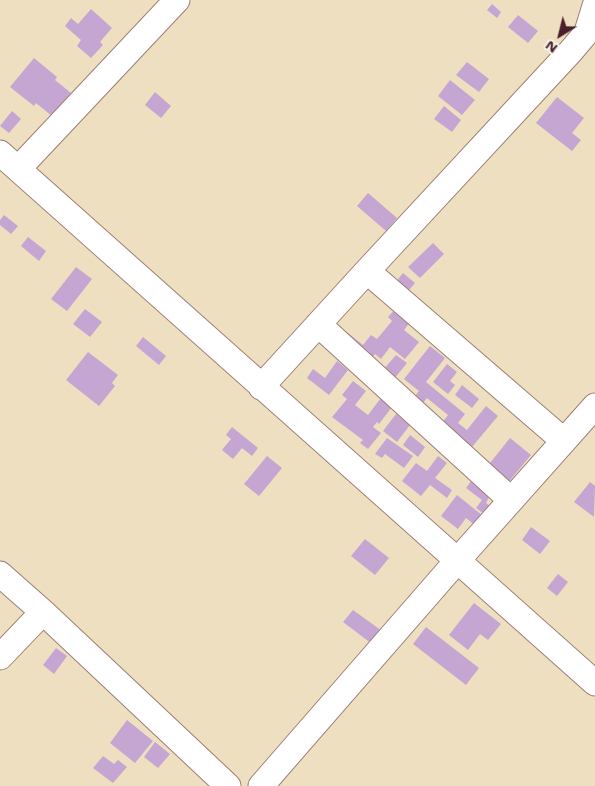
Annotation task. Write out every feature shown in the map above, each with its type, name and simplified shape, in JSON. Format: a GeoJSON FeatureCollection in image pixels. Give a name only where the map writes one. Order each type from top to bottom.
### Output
{"type":"FeatureCollection","features":[{"type":"Feature","properties":{"kind":"street"},"geometry":{"type":"LineString","coordinates":[[177,0],[5,159],[595,683]]}},
{"type":"Feature","properties":{"kind":"street"},"geometry":{"type":"LineString","coordinates":[[261,387],[571,51],[587,32],[595,6]]}},
{"type":"Feature","properties":{"kind":"street"},"geometry":{"type":"LineString","coordinates":[[367,271],[564,441]]}},
{"type":"Feature","properties":{"kind":"street"},"geometry":{"type":"LineString","coordinates":[[319,325],[511,500]]}},
{"type":"Feature","properties":{"kind":"street"},"geometry":{"type":"LineString","coordinates":[[261,786],[595,406]]}},
{"type":"Feature","properties":{"kind":"street"},"geometry":{"type":"LineString","coordinates":[[0,574],[228,786]]}},
{"type":"Feature","properties":{"kind":"street"},"geometry":{"type":"LineString","coordinates":[[0,657],[43,612]]}},
{"type":"Feature","properties":{"kind":"building"},"geometry":{"type":"Polygon","coordinates":[[[492,4],[501,12],[497,18],[487,10],[492,4]]]}},
{"type":"Feature","properties":{"kind":"building"},"geometry":{"type":"Polygon","coordinates":[[[91,9],[112,28],[100,42],[103,45],[91,58],[77,46],[81,40],[65,26],[71,18],[78,24],[91,9]]]}},
{"type":"Feature","properties":{"kind":"building"},"geometry":{"type":"Polygon","coordinates":[[[518,15],[538,31],[528,43],[508,27],[518,15]]]}},
{"type":"Feature","properties":{"kind":"building"},"geometry":{"type":"Polygon","coordinates":[[[34,58],[57,77],[55,80],[71,93],[52,116],[36,103],[34,106],[10,87],[34,58]]]}},
{"type":"Feature","properties":{"kind":"building"},"geometry":{"type":"Polygon","coordinates":[[[467,62],[489,79],[479,92],[456,75],[467,62]]]}},
{"type":"Feature","properties":{"kind":"building"},"geometry":{"type":"Polygon","coordinates":[[[450,80],[475,100],[462,115],[438,96],[450,80]]]}},
{"type":"Feature","properties":{"kind":"building"},"geometry":{"type":"Polygon","coordinates":[[[155,92],[171,106],[161,118],[145,105],[155,92]]]}},
{"type":"Feature","properties":{"kind":"building"},"geometry":{"type":"Polygon","coordinates":[[[557,97],[584,118],[572,133],[581,140],[572,151],[536,123],[557,97]]]}},
{"type":"Feature","properties":{"kind":"building"},"geometry":{"type":"Polygon","coordinates":[[[444,106],[461,120],[452,132],[434,119],[444,106]]]}},
{"type":"Feature","properties":{"kind":"building"},"geometry":{"type":"Polygon","coordinates":[[[12,111],[21,119],[9,133],[0,126],[12,111]]]}},
{"type":"Feature","properties":{"kind":"building"},"geometry":{"type":"Polygon","coordinates":[[[368,193],[397,218],[386,231],[357,206],[368,193]]]}},
{"type":"Feature","properties":{"kind":"building"},"geometry":{"type":"Polygon","coordinates":[[[4,215],[18,226],[11,234],[0,225],[0,220],[4,215]]]}},
{"type":"Feature","properties":{"kind":"building"},"geometry":{"type":"Polygon","coordinates":[[[28,237],[46,251],[39,261],[21,246],[28,237]]]}},
{"type":"Feature","properties":{"kind":"building"},"geometry":{"type":"Polygon","coordinates":[[[433,243],[444,254],[420,278],[408,267],[433,243]]]}},
{"type":"Feature","properties":{"kind":"building"},"geometry":{"type":"Polygon","coordinates":[[[76,267],[92,279],[67,311],[51,299],[76,267]]]}},
{"type":"Feature","properties":{"kind":"building"},"geometry":{"type":"Polygon","coordinates":[[[403,273],[415,283],[404,296],[392,287],[403,273]]]}},
{"type":"Feature","properties":{"kind":"building"},"geometry":{"type":"Polygon","coordinates":[[[399,305],[414,317],[404,330],[419,342],[405,359],[390,347],[381,359],[375,354],[368,362],[342,341],[348,333],[363,345],[371,335],[377,339],[392,321],[388,317],[399,305]]]}},
{"type":"Feature","properties":{"kind":"building"},"geometry":{"type":"Polygon","coordinates":[[[85,309],[102,322],[90,337],[73,324],[85,309]]]}},
{"type":"Feature","properties":{"kind":"building"},"geometry":{"type":"Polygon","coordinates":[[[143,337],[166,356],[159,365],[136,346],[143,337]]]}},
{"type":"Feature","properties":{"kind":"building"},"geometry":{"type":"Polygon","coordinates":[[[430,346],[445,358],[426,382],[465,414],[458,423],[467,430],[486,406],[498,416],[472,447],[442,423],[448,415],[427,398],[418,409],[410,402],[419,391],[404,379],[430,346]]]}},
{"type":"Feature","properties":{"kind":"building"},"geometry":{"type":"Polygon","coordinates":[[[88,352],[118,375],[112,383],[115,386],[99,406],[66,380],[88,352]]]}},
{"type":"Feature","properties":{"kind":"building"},"geometry":{"type":"Polygon","coordinates":[[[396,355],[407,363],[394,379],[383,370],[396,355]]]}},
{"type":"Feature","properties":{"kind":"building"},"geometry":{"type":"Polygon","coordinates":[[[337,361],[348,370],[329,395],[307,378],[313,369],[325,378],[337,361]]]}},
{"type":"Feature","properties":{"kind":"building"},"geometry":{"type":"Polygon","coordinates":[[[447,364],[457,372],[450,381],[455,385],[448,394],[433,382],[447,364]]]}},
{"type":"Feature","properties":{"kind":"building"},"geometry":{"type":"Polygon","coordinates":[[[353,381],[366,391],[355,405],[368,415],[384,394],[395,403],[379,424],[377,422],[373,427],[381,433],[368,449],[360,443],[363,440],[332,417],[347,399],[342,395],[353,381]]]}},
{"type":"Feature","properties":{"kind":"building"},"geometry":{"type":"Polygon","coordinates":[[[462,385],[479,399],[472,408],[455,395],[462,385]]]}},
{"type":"Feature","properties":{"kind":"building"},"geometry":{"type":"Polygon","coordinates":[[[396,414],[410,425],[397,442],[383,431],[396,414]]]}},
{"type":"Feature","properties":{"kind":"building"},"geometry":{"type":"Polygon","coordinates":[[[232,427],[258,448],[252,456],[242,448],[233,459],[222,450],[231,439],[226,435],[232,427]]]}},
{"type":"Feature","properties":{"kind":"building"},"geometry":{"type":"Polygon","coordinates":[[[410,435],[425,447],[418,457],[403,445],[410,435]]]}},
{"type":"Feature","properties":{"kind":"building"},"geometry":{"type":"Polygon","coordinates":[[[387,438],[413,456],[404,468],[385,454],[382,458],[375,454],[387,438]]]}},
{"type":"Feature","properties":{"kind":"building"},"geometry":{"type":"Polygon","coordinates":[[[510,438],[531,455],[507,484],[486,468],[510,438]]]}},
{"type":"Feature","properties":{"kind":"building"},"geometry":{"type":"Polygon","coordinates":[[[267,456],[282,468],[259,496],[244,484],[267,456]]]}},
{"type":"Feature","properties":{"kind":"building"},"geometry":{"type":"Polygon","coordinates":[[[438,456],[447,463],[435,478],[452,490],[447,498],[430,485],[421,496],[402,481],[416,463],[427,471],[438,456]]]}},
{"type":"Feature","properties":{"kind":"building"},"geometry":{"type":"Polygon","coordinates":[[[475,476],[489,497],[486,503],[493,508],[487,516],[476,508],[482,500],[466,488],[475,476]]]}},
{"type":"Feature","properties":{"kind":"building"},"geometry":{"type":"Polygon","coordinates":[[[590,482],[595,486],[594,517],[574,502],[590,482]]]}},
{"type":"Feature","properties":{"kind":"building"},"geometry":{"type":"Polygon","coordinates":[[[457,495],[483,516],[476,526],[466,518],[458,529],[441,516],[457,495]]]}},
{"type":"Feature","properties":{"kind":"building"},"geometry":{"type":"Polygon","coordinates":[[[531,527],[550,541],[540,554],[522,540],[531,527]]]}},
{"type":"Feature","properties":{"kind":"building"},"geometry":{"type":"Polygon","coordinates":[[[365,539],[389,558],[375,575],[351,556],[365,539]]]}},
{"type":"Feature","properties":{"kind":"building"},"geometry":{"type":"Polygon","coordinates":[[[558,574],[568,582],[557,596],[547,588],[558,574]]]}},
{"type":"Feature","properties":{"kind":"building"},"geometry":{"type":"Polygon","coordinates":[[[474,603],[501,624],[488,640],[480,634],[468,650],[449,635],[474,603]]]}},
{"type":"Feature","properties":{"kind":"building"},"geometry":{"type":"Polygon","coordinates":[[[353,610],[382,631],[372,644],[343,622],[353,610]]]}},
{"type":"Feature","properties":{"kind":"building"},"geometry":{"type":"Polygon","coordinates":[[[426,627],[479,668],[466,685],[413,644],[426,627]]]}},
{"type":"Feature","properties":{"kind":"building"},"geometry":{"type":"Polygon","coordinates":[[[56,648],[67,656],[54,674],[43,665],[56,648]]]}},
{"type":"Feature","properties":{"kind":"building"},"geometry":{"type":"Polygon","coordinates":[[[127,720],[153,741],[135,763],[110,743],[127,720]]]}},
{"type":"Feature","properties":{"kind":"building"},"geometry":{"type":"Polygon","coordinates":[[[155,742],[170,754],[158,768],[144,757],[155,742]]]}},
{"type":"Feature","properties":{"kind":"building"},"geometry":{"type":"Polygon","coordinates":[[[103,756],[114,764],[118,760],[127,767],[113,783],[93,768],[103,756]]]}}]}
